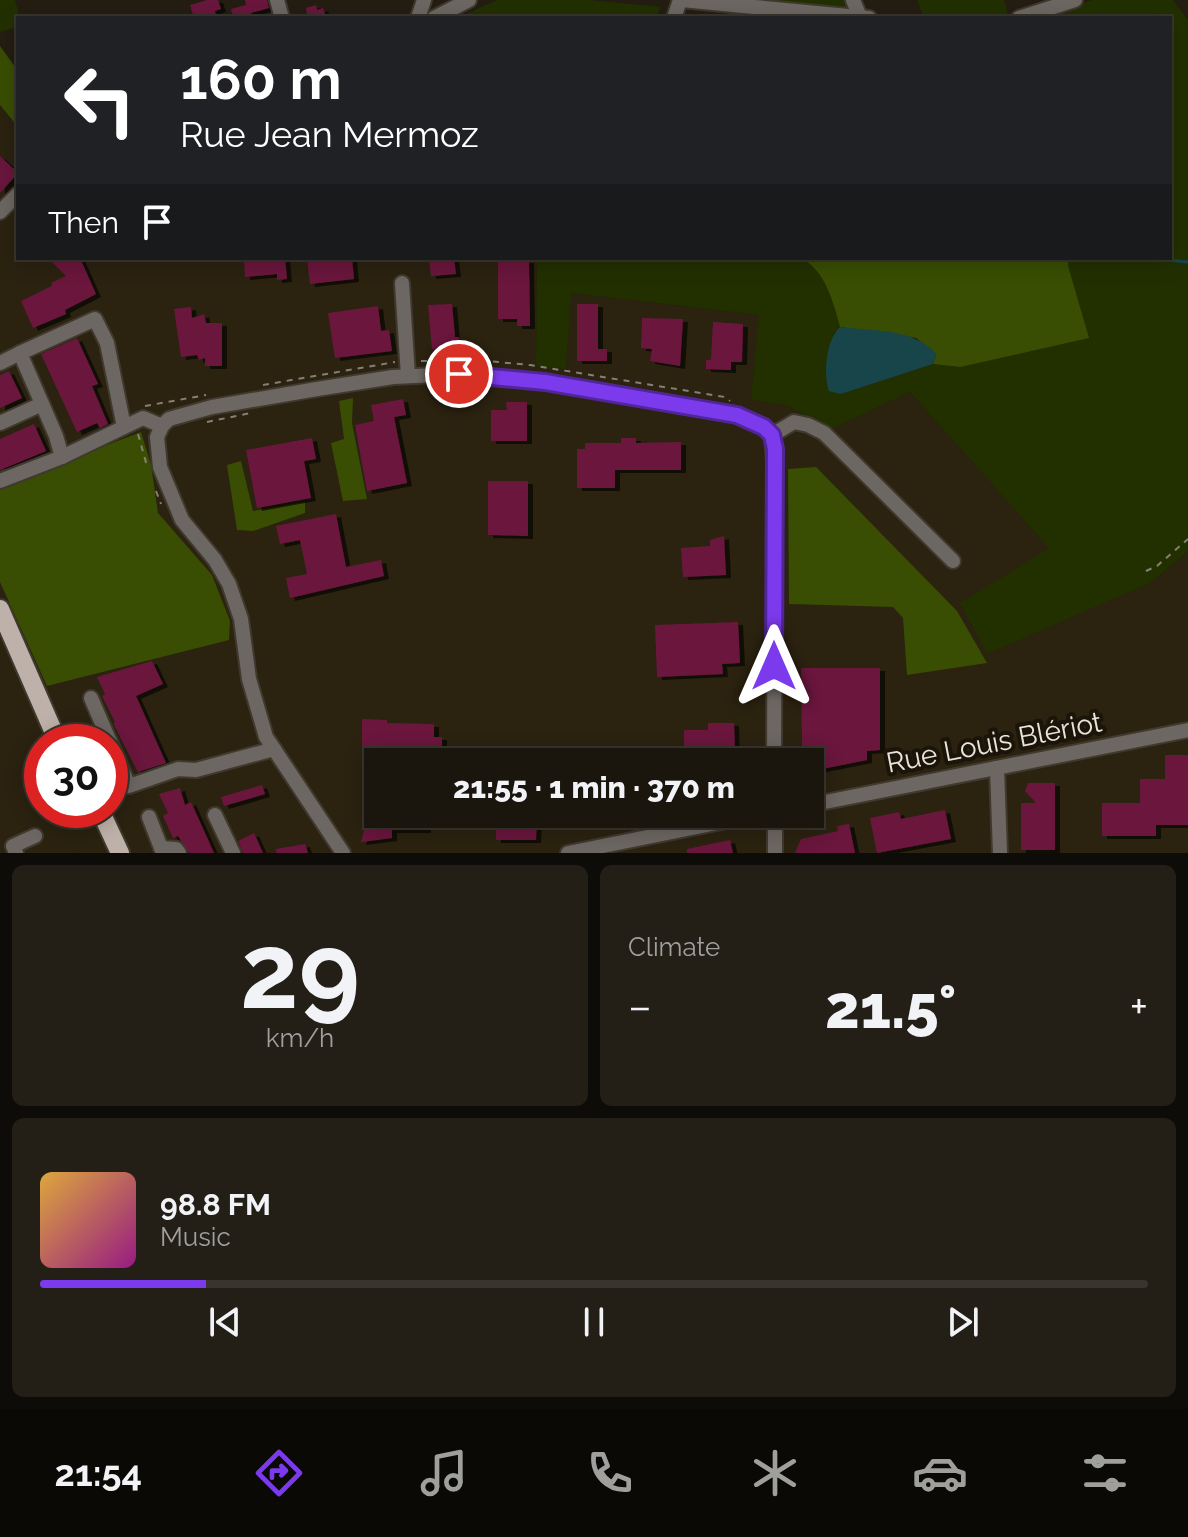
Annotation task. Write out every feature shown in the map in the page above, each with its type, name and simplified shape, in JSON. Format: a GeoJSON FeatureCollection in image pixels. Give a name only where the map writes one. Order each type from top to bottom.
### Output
{"type":"FeatureCollection","features":[{"type":"Feature","properties":{"kind":"main road"},"geometry":{"type":"LineString","coordinates":[[0,609],[50,724]]}},
{"type":"Feature","properties":{"kind":"main road"},"geometry":{"type":"LineString","coordinates":[[11,634],[58,724]]}},
{"type":"Feature","properties":{"kind":"main road"},"geometry":{"type":"LineString","coordinates":[[97,828],[107,853]]}},
{"type":"Feature","properties":{"kind":"main road"},"geometry":{"type":"LineString","coordinates":[[108,828],[120,853]]}},
{"type":"Feature","properties":{"kind":"street"},"geometry":{"type":"LineString","coordinates":[[438,16],[469,0]]}},
{"type":"Feature","properties":{"kind":"street"},"geometry":{"type":"LineString","coordinates":[[681,0],[849,16]]}},
{"type":"Feature","properties":{"kind":"street"},"geometry":{"type":"LineString","coordinates":[[1025,16],[1075,0]]}},
{"type":"Feature","properties":{"kind":"street"},"geometry":{"type":"LineString","coordinates":[[0,212],[16,196]]}},
{"type":"Feature","properties":{"kind":"street"},"geometry":{"type":"LineString","coordinates":[[402,283],[408,376]]}},
{"type":"Feature","properties":{"kind":"street"},"geometry":{"type":"LineString","coordinates":[[0,363],[95,319],[107,343],[130,424]]}},
{"type":"Feature","properties":{"kind":"street"},"geometry":{"type":"LineString","coordinates":[[20,353],[62,457]]}},
{"type":"Feature","properties":{"kind":"street"},"geometry":{"type":"LineString","coordinates":[[343,853],[266,737],[256,710],[241,619],[229,584],[215,560],[182,520],[160,467],[157,437],[169,419],[212,407],[317,389],[408,376],[459,374],[545,382],[737,415],[764,427],[772,435],[775,474],[774,748]]}},
{"type":"Feature","properties":{"kind":"street"},"geometry":{"type":"LineString","coordinates":[[0,423],[42,404]]}},
{"type":"Feature","properties":{"kind":"street"},"geometry":{"type":"LineString","coordinates":[[0,481],[62,457],[143,418],[162,426]]}},
{"type":"Feature","properties":{"kind":"street"},"geometry":{"type":"LineString","coordinates":[[772,435],[794,422],[824,433],[953,561]]}},
{"type":"Feature","properties":{"kind":"street"},"geometry":{"type":"LineString","coordinates":[[91,698],[102,724]]}},
{"type":"Feature","properties":{"kind":"street","name":"Rue Louis Blériot"},"geometry":{"type":"LineString","coordinates":[[824,802],[1188,730]]}},
{"type":"Feature","properties":{"kind":"street"},"geometry":{"type":"LineString","coordinates":[[128,784],[129,786],[178,769],[196,770],[274,749]]}},
{"type":"Feature","properties":{"kind":"street"},"geometry":{"type":"LineString","coordinates":[[997,768],[1000,853]]}},
{"type":"Feature","properties":{"kind":"street"},"geometry":{"type":"LineString","coordinates":[[215,815],[233,853]]}},
{"type":"Feature","properties":{"kind":"street"},"geometry":{"type":"LineString","coordinates":[[149,817],[162,850],[176,849],[179,853]]}},
{"type":"Feature","properties":{"kind":"street"},"geometry":{"type":"LineString","coordinates":[[568,853],[692,828]]}},
{"type":"Feature","properties":{"kind":"street"},"geometry":{"type":"LineString","coordinates":[[775,828],[775,853]]}},
{"type":"Feature","properties":{"kind":"street"},"geometry":{"type":"LineString","coordinates":[[14,850],[35,836]]}},
{"type":"Feature","properties":{"kind":"path"},"geometry":{"type":"LineString","coordinates":[[441,387],[473,388]]}},
{"type":"Feature","properties":{"kind":"path"},"geometry":{"type":"LineString","coordinates":[[150,472],[130,424],[133,408],[210,395]]}},
{"type":"Feature","properties":{"kind":"path"},"geometry":{"type":"LineString","coordinates":[[206,422],[250,414]]}},
{"type":"Feature","properties":{"kind":"path"},"geometry":{"type":"LineString","coordinates":[[155,487],[168,513]]}},
{"type":"Feature","properties":{"kind":"path"},"geometry":{"type":"LineString","coordinates":[[1146,571],[1157,566],[1188,539]]}},
{"type":"Feature","properties":{"kind":"shaded area"},"geometry":{"type":"Polygon","coordinates":[[[0,105],[16,125],[16,260],[537,260],[536,366],[566,368],[570,293],[760,315],[786,405],[830,429],[910,392],[1050,548],[961,603],[1152,582],[1188,551],[1188,853],[0,853],[0,105]]]}},
{"type":"Feature","properties":{"kind":"green space"},"geometry":{"type":"Polygon","coordinates":[[[0,0],[15,0],[19,16],[16,16],[16,28],[0,32],[0,0]]]}},
{"type":"Feature","properties":{"kind":"green space"},"geometry":{"type":"Polygon","coordinates":[[[497,0],[590,0],[660,7],[658,16],[461,16],[497,0]]]}},
{"type":"Feature","properties":{"kind":"green space"},"geometry":{"type":"Polygon","coordinates":[[[751,0],[847,0],[850,16],[782,16],[783,3],[751,0]]]}},
{"type":"Feature","properties":{"kind":"green space"},"geometry":{"type":"Polygon","coordinates":[[[917,0],[1004,0],[1008,16],[923,16],[917,0]]]}},
{"type":"Feature","properties":{"kind":"green space"},"geometry":{"type":"Polygon","coordinates":[[[1092,0],[1173,0],[1188,20],[1188,551],[1152,582],[987,654],[960,603],[1049,548],[910,392],[831,429],[786,405],[751,400],[759,315],[571,293],[566,369],[536,366],[537,260],[804,260],[822,278],[840,327],[833,334],[841,394],[933,364],[960,367],[1068,266],[1069,260],[1172,260],[1172,16],[1048,16],[1092,0]]]}},
{"type":"Feature","properties":{"kind":"green space"},"geometry":{"type":"Polygon","coordinates":[[[0,46],[16,68],[16,125],[0,105],[0,46]]]}},
{"type":"Feature","properties":{"kind":"green space"},"geometry":{"type":"Polygon","coordinates":[[[804,260],[1069,260],[1089,338],[960,367],[933,364],[936,354],[916,338],[840,327],[822,278],[804,260]]]}},
{"type":"Feature","properties":{"kind":"green space"},"geometry":{"type":"Polygon","coordinates":[[[353,398],[352,423],[367,499],[343,501],[331,443],[344,439],[339,401],[353,398]]]}},
{"type":"Feature","properties":{"kind":"green space"},"geometry":{"type":"Polygon","coordinates":[[[141,432],[151,465],[158,513],[212,575],[230,621],[229,640],[47,686],[0,582],[0,486],[141,432]]]}},
{"type":"Feature","properties":{"kind":"green space"},"geometry":{"type":"Polygon","coordinates":[[[241,461],[253,511],[305,502],[305,513],[253,531],[237,530],[227,465],[241,461]]]}},
{"type":"Feature","properties":{"kind":"green space"},"geometry":{"type":"Polygon","coordinates":[[[816,467],[957,611],[987,663],[907,675],[903,618],[893,607],[789,604],[788,469],[816,467]]]}},
{"type":"Feature","properties":{"kind":"water"},"geometry":{"type":"Polygon","coordinates":[[[840,327],[892,332],[916,339],[936,354],[933,364],[841,394],[829,391],[827,357],[840,327]]]}},
{"type":"Feature","properties":{"kind":"building"},"geometry":{"type":"Polygon","coordinates":[[[218,0],[221,9],[215,11],[216,16],[193,16],[190,5],[218,0]]]}},
{"type":"Feature","properties":{"kind":"building"},"geometry":{"type":"Polygon","coordinates":[[[245,0],[267,0],[269,8],[251,13],[252,16],[233,16],[231,9],[246,5],[245,0]]]}},
{"type":"Feature","properties":{"kind":"building"},"geometry":{"type":"Polygon","coordinates":[[[316,5],[317,10],[323,8],[325,16],[301,16],[307,13],[306,8],[316,5]]]}},
{"type":"Feature","properties":{"kind":"building"},"geometry":{"type":"Polygon","coordinates":[[[0,156],[16,171],[16,175],[0,193],[0,156]]]}},
{"type":"Feature","properties":{"kind":"building"},"geometry":{"type":"Polygon","coordinates":[[[50,260],[81,260],[96,294],[65,310],[66,314],[33,328],[21,301],[66,276],[50,260]]]}},
{"type":"Feature","properties":{"kind":"building"},"geometry":{"type":"Polygon","coordinates":[[[244,260],[285,260],[287,279],[277,280],[277,274],[245,277],[244,260]]]}},
{"type":"Feature","properties":{"kind":"building"},"geometry":{"type":"Polygon","coordinates":[[[307,260],[352,260],[354,279],[310,284],[307,260]]]}},
{"type":"Feature","properties":{"kind":"building"},"geometry":{"type":"Polygon","coordinates":[[[429,260],[454,260],[456,274],[431,276],[429,260]]]}},
{"type":"Feature","properties":{"kind":"building"},"geometry":{"type":"Polygon","coordinates":[[[498,260],[529,260],[530,326],[517,326],[517,319],[498,319],[498,260]]]}},
{"type":"Feature","properties":{"kind":"building"},"geometry":{"type":"Polygon","coordinates":[[[452,304],[455,337],[459,337],[460,347],[432,349],[428,305],[452,304]]]}},
{"type":"Feature","properties":{"kind":"building"},"geometry":{"type":"Polygon","coordinates":[[[577,304],[598,304],[598,349],[607,349],[607,361],[577,361],[577,304]]]}},
{"type":"Feature","properties":{"kind":"building"},"geometry":{"type":"Polygon","coordinates":[[[378,306],[381,331],[389,330],[392,351],[335,358],[328,313],[378,306]]]}},
{"type":"Feature","properties":{"kind":"building"},"geometry":{"type":"Polygon","coordinates":[[[191,307],[192,318],[204,314],[206,323],[222,323],[222,366],[205,366],[205,358],[199,360],[197,355],[181,357],[174,309],[191,307]]]}},
{"type":"Feature","properties":{"kind":"building"},"geometry":{"type":"Polygon","coordinates":[[[642,318],[683,319],[680,366],[650,361],[652,349],[641,348],[642,318]]]}},
{"type":"Feature","properties":{"kind":"building"},"geometry":{"type":"Polygon","coordinates":[[[713,322],[743,324],[742,362],[731,362],[731,370],[706,369],[706,360],[711,360],[713,322]]]}},
{"type":"Feature","properties":{"kind":"building"},"geometry":{"type":"Polygon","coordinates":[[[77,338],[98,384],[92,386],[108,424],[100,428],[97,423],[77,432],[41,354],[77,338]]]}},
{"type":"Feature","properties":{"kind":"building"},"geometry":{"type":"Polygon","coordinates":[[[9,371],[22,398],[0,408],[0,375],[9,371]]]}},
{"type":"Feature","properties":{"kind":"building"},"geometry":{"type":"Polygon","coordinates":[[[403,399],[406,415],[394,417],[407,483],[367,491],[355,425],[374,421],[371,405],[403,399]]]}},
{"type":"Feature","properties":{"kind":"building"},"geometry":{"type":"Polygon","coordinates":[[[506,402],[527,402],[527,441],[491,441],[491,410],[507,410],[506,402]]]}},
{"type":"Feature","properties":{"kind":"building"},"geometry":{"type":"Polygon","coordinates":[[[34,424],[46,451],[0,470],[0,439],[34,424]]]}},
{"type":"Feature","properties":{"kind":"building"},"geometry":{"type":"Polygon","coordinates":[[[312,438],[316,459],[304,461],[311,498],[257,508],[246,450],[312,438]]]}},
{"type":"Feature","properties":{"kind":"building"},"geometry":{"type":"Polygon","coordinates":[[[621,438],[636,438],[636,443],[681,442],[681,470],[615,470],[615,488],[577,488],[577,449],[585,449],[585,443],[621,443],[621,438]]]}},
{"type":"Feature","properties":{"kind":"building"},"geometry":{"type":"Polygon","coordinates":[[[488,481],[528,481],[528,536],[488,535],[488,481]]]}},
{"type":"Feature","properties":{"kind":"building"},"geometry":{"type":"Polygon","coordinates":[[[336,514],[346,567],[381,560],[384,576],[290,598],[286,578],[307,574],[300,540],[280,544],[276,526],[336,514]]]}},
{"type":"Feature","properties":{"kind":"building"},"geometry":{"type":"Polygon","coordinates":[[[724,536],[726,575],[683,577],[681,548],[710,546],[710,540],[724,536]]]}},
{"type":"Feature","properties":{"kind":"building"},"geometry":{"type":"Polygon","coordinates":[[[738,622],[740,663],[722,664],[723,674],[657,677],[655,625],[738,622]]]}},
{"type":"Feature","properties":{"kind":"building"},"geometry":{"type":"Polygon","coordinates":[[[152,661],[163,684],[136,696],[166,763],[138,772],[128,752],[128,724],[114,724],[97,677],[152,661]]]}},
{"type":"Feature","properties":{"kind":"building"},"geometry":{"type":"Polygon","coordinates":[[[801,668],[880,668],[880,750],[867,751],[867,760],[824,769],[824,748],[802,748],[801,668]]]}},
{"type":"Feature","properties":{"kind":"building"},"geometry":{"type":"Polygon","coordinates":[[[362,719],[434,724],[434,737],[442,737],[442,748],[364,748],[362,800],[362,719]]]}},
{"type":"Feature","properties":{"kind":"building"},"geometry":{"type":"Polygon","coordinates":[[[708,723],[734,723],[735,748],[684,748],[684,730],[708,730],[708,723]]]}},
{"type":"Feature","properties":{"kind":"building"},"geometry":{"type":"Polygon","coordinates":[[[1165,755],[1188,755],[1188,825],[1156,825],[1156,836],[1102,836],[1102,803],[1140,803],[1140,779],[1165,779],[1165,755]]]}},
{"type":"Feature","properties":{"kind":"building"},"geometry":{"type":"Polygon","coordinates":[[[1028,783],[1055,783],[1055,850],[1021,850],[1021,803],[1036,803],[1025,791],[1028,783]]]}},
{"type":"Feature","properties":{"kind":"building"},"geometry":{"type":"Polygon","coordinates":[[[262,785],[265,794],[224,806],[221,797],[262,785]]]}},
{"type":"Feature","properties":{"kind":"building"},"geometry":{"type":"Polygon","coordinates":[[[180,788],[185,805],[191,802],[214,853],[189,853],[178,836],[173,838],[163,816],[168,813],[159,794],[180,788]]]}},
{"type":"Feature","properties":{"kind":"building"},"geometry":{"type":"Polygon","coordinates":[[[945,810],[951,839],[877,853],[870,818],[899,812],[901,819],[945,810]]]}},
{"type":"Feature","properties":{"kind":"building"},"geometry":{"type":"Polygon","coordinates":[[[849,824],[855,853],[795,853],[801,839],[838,831],[837,826],[849,824]]]}},
{"type":"Feature","properties":{"kind":"building"},"geometry":{"type":"Polygon","coordinates":[[[365,828],[426,828],[392,830],[392,838],[361,842],[365,828]]]}},
{"type":"Feature","properties":{"kind":"building"},"geometry":{"type":"Polygon","coordinates":[[[496,828],[536,828],[536,840],[496,840],[496,828]]]}},
{"type":"Feature","properties":{"kind":"building"},"geometry":{"type":"Polygon","coordinates":[[[254,833],[263,853],[243,853],[238,841],[254,833]]]}},
{"type":"Feature","properties":{"kind":"building"},"geometry":{"type":"Polygon","coordinates":[[[730,840],[733,853],[687,853],[687,849],[730,840]]]}},
{"type":"Feature","properties":{"kind":"building"},"geometry":{"type":"Polygon","coordinates":[[[305,844],[308,853],[276,853],[276,849],[305,844]]]}},
{"type":"Feature","properties":{"kind":"waterway"},"geometry":{"type":"LineString","coordinates":[[1168,260],[1188,262]]}},
{"type":"Feature","properties":{"kind":"route"},"geometry":{"type":"LineString","coordinates":[[459,374],[545,382],[737,415],[764,427],[772,435],[775,449],[774,666]]}}]}
